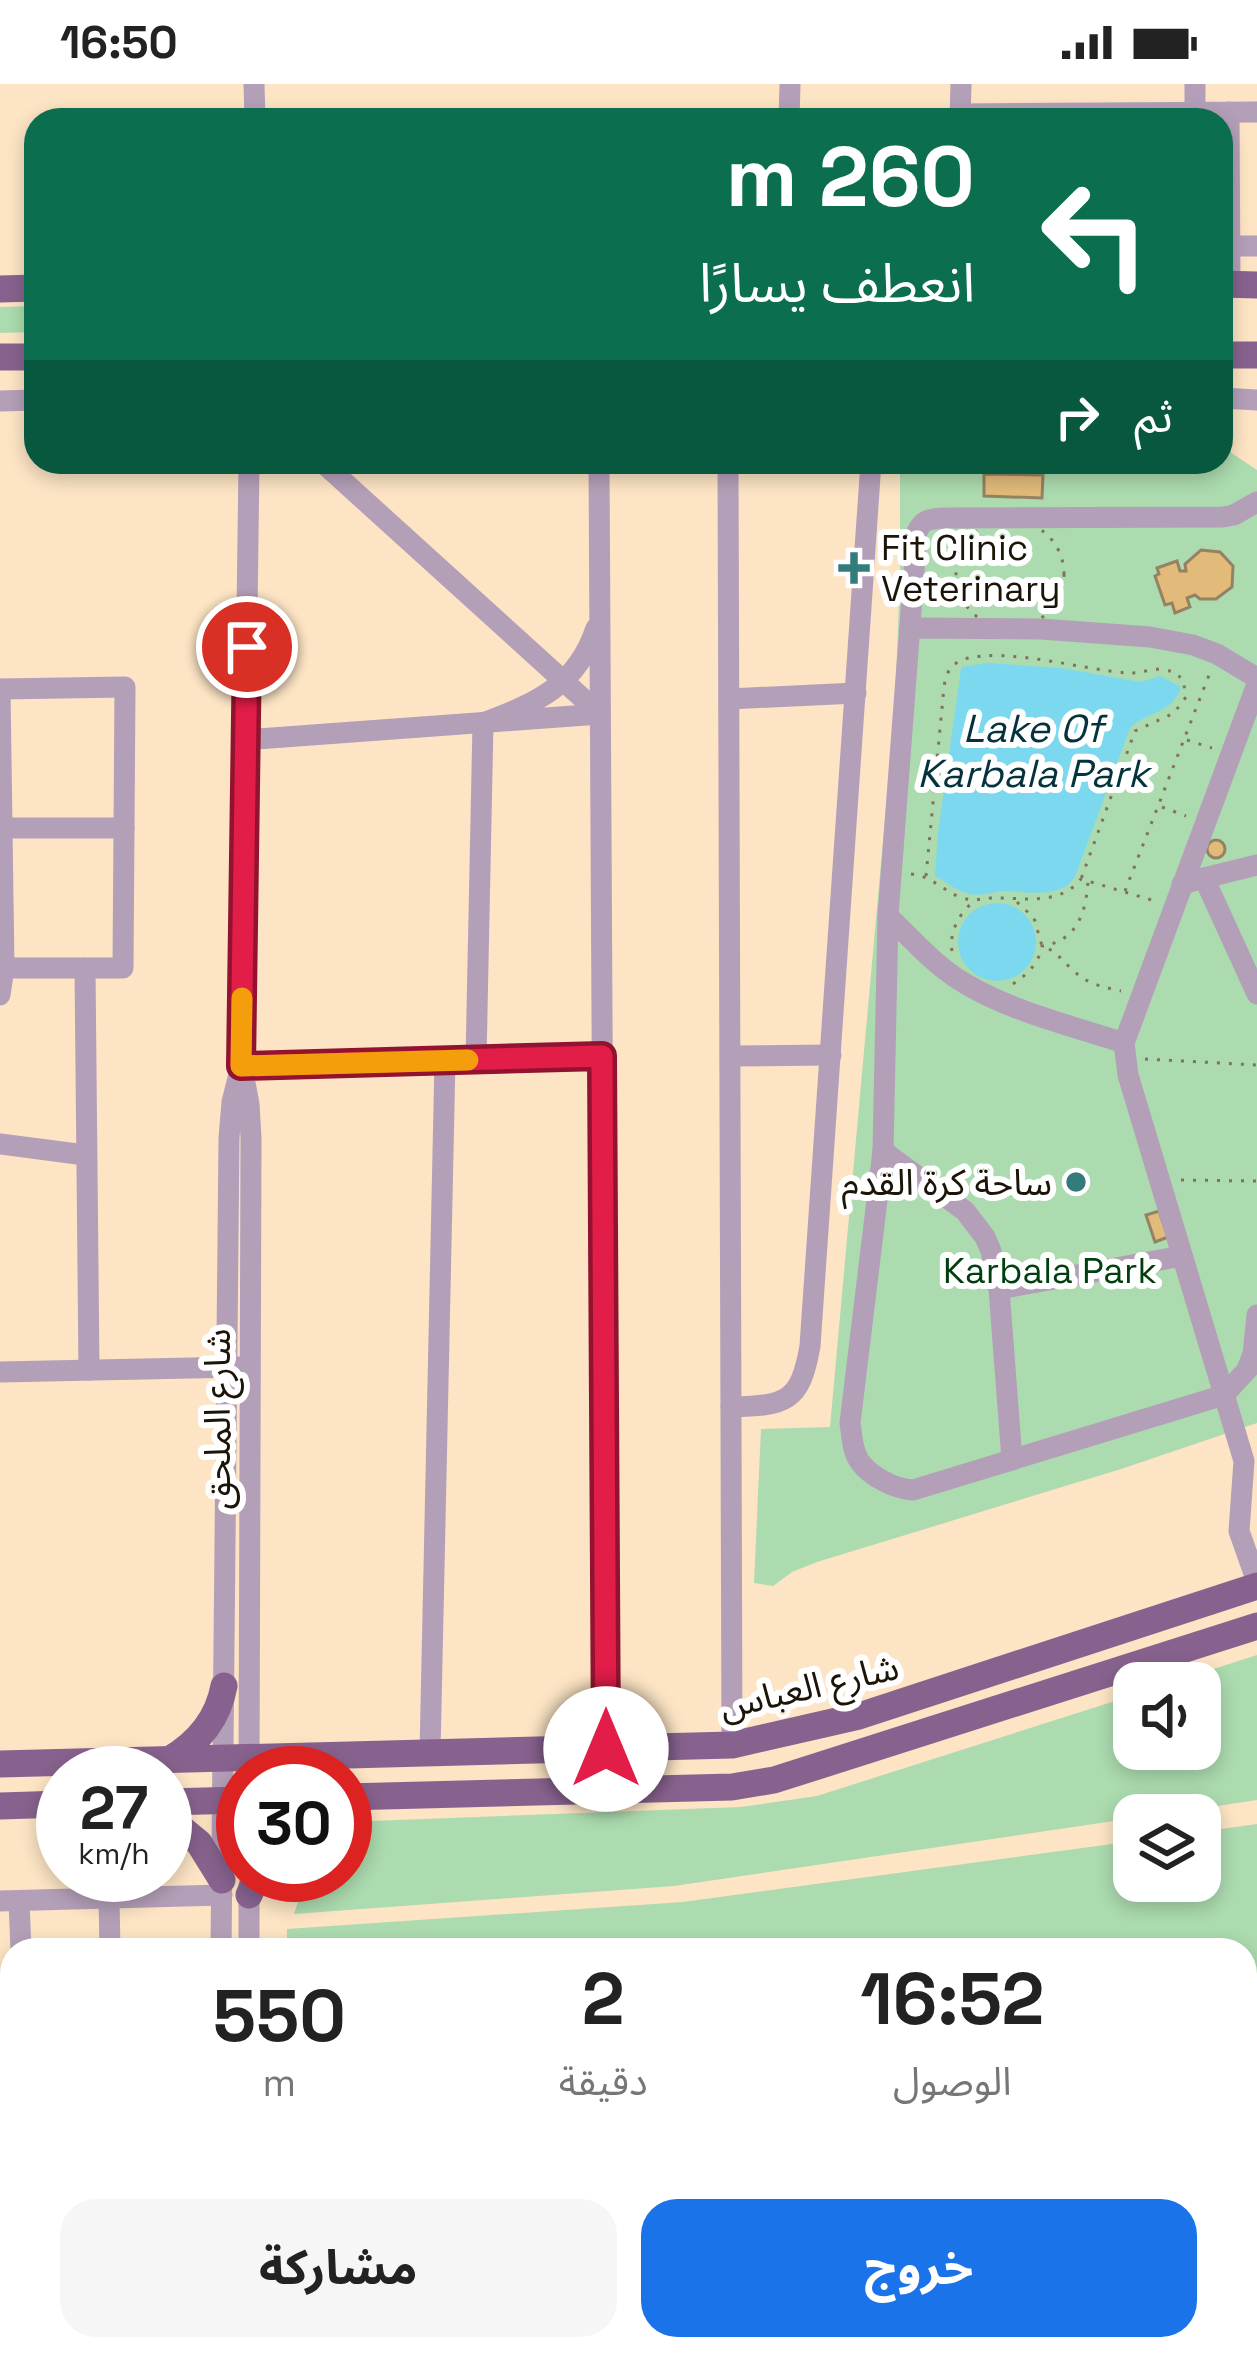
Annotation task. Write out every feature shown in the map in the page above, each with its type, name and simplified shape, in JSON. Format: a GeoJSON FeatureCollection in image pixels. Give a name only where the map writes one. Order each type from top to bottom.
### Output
{"type":"FeatureCollection","features":[{"type":"Feature","properties":{"kind":"main road","name":"شارع العباس"},"geometry":{"type":"LineString","coordinates":[[372,1756],[732,1745],[859,1716],[1257,1584]]}},
{"type":"Feature","properties":{"kind":"main road","name":"شارع العباس"},"geometry":{"type":"LineString","coordinates":[[372,1796],[732,1787],[774,1780],[1257,1626]]}},
{"type":"Feature","properties":{"kind":"main road"},"geometry":{"type":"LineString","coordinates":[[188,1746],[217,1712],[224,1686]]}},
{"type":"Feature","properties":{"kind":"main road","name":"شارع العباس"},"geometry":{"type":"LineString","coordinates":[[0,1764],[36,1763]]}},
{"type":"Feature","properties":{"kind":"main road"},"geometry":{"type":"LineString","coordinates":[[0,1806],[36,1805]]}},
{"type":"Feature","properties":{"kind":"main road"},"geometry":{"type":"LineString","coordinates":[[192,1837],[216,1860]]}},
{"type":"Feature","properties":{"kind":"street"},"geometry":{"type":"LineString","coordinates":[[249,474],[241,1066],[602,1056]]}},
{"type":"Feature","properties":{"kind":"street"},"geometry":{"type":"LineString","coordinates":[[335,474],[600,714]]}},
{"type":"Feature","properties":{"kind":"street"},"geometry":{"type":"LineString","coordinates":[[598,474],[606,1749]]}},
{"type":"Feature","properties":{"kind":"street"},"geometry":{"type":"LineString","coordinates":[[728,474],[732,1745]]}},
{"type":"Feature","properties":{"kind":"street"},"geometry":{"type":"LineString","coordinates":[[731,1407],[768,1406],[785,1400],[794,1394],[808,1362],[870,474]]}},
{"type":"Feature","properties":{"kind":"street"},"geometry":{"type":"LineString","coordinates":[[1257,502],[1223,517],[928,519],[920,524],[888,916],[883,1151],[850,1423],[853,1445],[859,1461],[888,1483],[914,1490],[1224,1395],[1254,1357],[1257,1315]]}},
{"type":"Feature","properties":{"kind":"street"},"geometry":{"type":"LineString","coordinates":[[483,722],[528,706],[563,680],[584,654],[599,618]]}},
{"type":"Feature","properties":{"kind":"street"},"geometry":{"type":"LineString","coordinates":[[910,628],[1150,637],[1217,654],[1257,681],[1205,823],[1193,881],[1174,907],[1124,1042],[1129,1075],[1244,1461],[1239,1531],[1257,1584]]}},
{"type":"Feature","properties":{"kind":"street"},"geometry":{"type":"LineString","coordinates":[[0,995],[0,689],[124,688],[123,968],[2,968]]}},
{"type":"Feature","properties":{"kind":"street"},"geometry":{"type":"LineString","coordinates":[[729,699],[856,693]]}},
{"type":"Feature","properties":{"kind":"street"},"geometry":{"type":"LineString","coordinates":[[245,740],[600,714]]}},
{"type":"Feature","properties":{"kind":"street"},"geometry":{"type":"LineString","coordinates":[[476,1060],[483,722]]}},
{"type":"Feature","properties":{"kind":"street"},"geometry":{"type":"LineString","coordinates":[[1,828],[124,828]]}},
{"type":"Feature","properties":{"kind":"street"},"geometry":{"type":"LineString","coordinates":[[1193,881],[1257,865]]}},
{"type":"Feature","properties":{"kind":"street"},"geometry":{"type":"LineString","coordinates":[[1193,881],[1246,946],[1257,994]]}},
{"type":"Feature","properties":{"kind":"street"},"geometry":{"type":"LineString","coordinates":[[888,916],[966,985],[1124,1042]]}},
{"type":"Feature","properties":{"kind":"street"},"geometry":{"type":"LineString","coordinates":[[85,968],[89,1370]]}},
{"type":"Feature","properties":{"kind":"street"},"geometry":{"type":"LineString","coordinates":[[730,1056],[831,1055]]}},
{"type":"Feature","properties":{"kind":"street"},"geometry":{"type":"LineString","coordinates":[[430,1753],[445,1060]]}},
{"type":"Feature","properties":{"kind":"street","name":"شارع الملحق"},"geometry":{"type":"LineString","coordinates":[[236,1746],[224,1686],[226,1367],[229,1138],[241,1066]]}},
{"type":"Feature","properties":{"kind":"street","name":"شارع الملحق"},"geometry":{"type":"LineString","coordinates":[[240,1746],[251,1138],[241,1066]]}},
{"type":"Feature","properties":{"kind":"street"},"geometry":{"type":"LineString","coordinates":[[0,1144],[86,1155]]}},
{"type":"Feature","properties":{"kind":"street"},"geometry":{"type":"LineString","coordinates":[[883,1151],[952,1199],[977,1226],[991,1251],[999,1289],[1012,1460]]}},
{"type":"Feature","properties":{"kind":"street"},"geometry":{"type":"LineString","coordinates":[[999,1289],[1182,1256]]}},
{"type":"Feature","properties":{"kind":"street"},"geometry":{"type":"LineString","coordinates":[[0,1372],[250,1367]]}},
{"type":"Feature","properties":{"kind":"street"},"geometry":{"type":"LineString","coordinates":[[10,1901],[18,1938]]}},
{"type":"Feature","properties":{"kind":"street"},"geometry":{"type":"LineString","coordinates":[[109,1902],[110,1938]]}},
{"type":"Feature","properties":{"kind":"street","name":"شارع الملحق"},"geometry":{"type":"LineString","coordinates":[[224,1938],[235,1902]]}},
{"type":"Feature","properties":{"kind":"street","name":"شارع الملحق"},"geometry":{"type":"LineString","coordinates":[[242,1902],[247,1938]]}},
{"type":"Feature","properties":{"kind":"path"},"geometry":{"type":"LineString","coordinates":[[1010,520],[1041,530],[1053,542],[1064,572],[1062,588],[1045,615],[1031,624],[1006,628],[980,619],[967,607],[956,575],[965,543],[978,530],[1010,520]]}},
{"type":"Feature","properties":{"kind":"path"},"geometry":{"type":"LineString","coordinates":[[1125,892],[1217,654]]}},
{"type":"Feature","properties":{"kind":"path"},"geometry":{"type":"LineString","coordinates":[[892,872],[926,876],[975,901],[1052,897],[1077,886],[1136,730],[1182,705],[1186,697],[1183,679],[1164,670],[1130,673],[1012,658],[977,657],[953,665],[944,687],[926,876]]}},
{"type":"Feature","properties":{"kind":"path"},"geometry":{"type":"LineString","coordinates":[[1182,705],[1196,710]]}},
{"type":"Feature","properties":{"kind":"path"},"geometry":{"type":"LineString","coordinates":[[1184,739],[1231,754]]}},
{"type":"Feature","properties":{"kind":"path"},"geometry":{"type":"LineString","coordinates":[[1158,806],[1205,823]]}},
{"type":"Feature","properties":{"kind":"path"},"geometry":{"type":"LineString","coordinates":[[1081,879],[1174,907]]}},
{"type":"Feature","properties":{"kind":"path"},"geometry":{"type":"LineString","coordinates":[[1042,946],[1061,941],[1075,930],[1085,908],[1088,881]]}},
{"type":"Feature","properties":{"kind":"path"},"geometry":{"type":"LineString","coordinates":[[998,989],[1024,977],[1042,946],[1034,918],[1015,900]]}},
{"type":"Feature","properties":{"kind":"path"},"geometry":{"type":"LineString","coordinates":[[952,956],[950,943],[957,923],[975,901]]}},
{"type":"Feature","properties":{"kind":"path"},"geometry":{"type":"LineString","coordinates":[[1042,946],[1054,950],[1074,972],[1095,985],[1140,996]]}},
{"type":"Feature","properties":{"kind":"path"},"geometry":{"type":"LineString","coordinates":[[1124,1042],[1132,1054],[1142,1058],[1257,1065]]}},
{"type":"Feature","properties":{"kind":"path"},"geometry":{"type":"LineString","coordinates":[[1160,1179],[1257,1181]]}},
{"type":"Feature","properties":{"kind":"green space"},"geometry":{"type":"Polygon","coordinates":[[[24,306],[24,332],[0,333],[0,307],[24,306]]]}},
{"type":"Feature","properties":{"kind":"green space","name":"Karbala Park"},"geometry":{"type":"Polygon","coordinates":[[[1233,454],[1257,470],[1257,1423],[817,1562],[773,1586],[754,1583],[761,1429],[830,1427],[895,709],[900,474],[1233,474],[1233,454]]]}},
{"type":"Feature","properties":{"kind":"green space"},"geometry":{"type":"Polygon","coordinates":[[[1257,1655],[1257,1800],[1221,1805],[1221,1794],[1113,1794],[1113,1821],[674,1886],[294,1914],[298,1902],[372,1902],[372,1821],[741,1807],[817,1796],[1113,1702],[1113,1770],[1221,1770],[1221,1667],[1257,1655]]]}},
{"type":"Feature","properties":{"kind":"green space"},"geometry":{"type":"Polygon","coordinates":[[[1257,1824],[1257,1938],[287,1938],[287,1929],[683,1902],[1113,1844],[1113,1902],[1221,1902],[1221,1829],[1257,1824]]]}},
{"type":"Feature","properties":{"kind":"water","name":"Lake Of Karbala Park"},"geometry":{"type":"Polygon","coordinates":[[[987,663],[1060,668],[1141,682],[1160,676],[1181,687],[1166,707],[1130,728],[1076,874],[1056,890],[974,895],[935,876],[961,669],[987,663]]]}},
{"type":"Feature","properties":{"kind":"water"},"geometry":{"type":"Polygon","coordinates":[[[997,903],[1025,914],[1036,942],[1025,970],[997,981],[969,970],[958,942],[969,914],[997,903]]]}},
{"type":"Feature","properties":{"kind":"building"},"geometry":{"type":"Polygon","coordinates":[[[984,474],[1043,475],[1042,498],[984,496],[984,474]]]}},
{"type":"Feature","properties":{"kind":"building"},"geometry":{"type":"Polygon","coordinates":[[[1201,550],[1220,552],[1233,566],[1232,587],[1216,599],[1187,598],[1190,607],[1175,613],[1172,603],[1165,605],[1155,576],[1157,568],[1177,561],[1180,571],[1186,571],[1185,564],[1201,550]]]}},
{"type":"Feature","properties":{"kind":"building"},"geometry":{"type":"Polygon","coordinates":[[[1216,840],[1225,849],[1216,858],[1207,849],[1216,840]]]}},
{"type":"Feature","properties":{"kind":"building"},"geometry":{"type":"Polygon","coordinates":[[[1159,1211],[1168,1237],[1155,1242],[1146,1215],[1159,1211]]]}},
{"type":"Feature","properties":{"kind":"slow traffic"},"geometry":{"type":"LineString","coordinates":[[242,998],[241,1066],[468,1060]]}},
{"type":"Feature","properties":{"kind":"place","name":"Fit Clinic Veterinary"},"geometry":{"type":"Point","coordinates":[854,568]}},
{"type":"Feature","properties":{"kind":"place","name":"ساحة كرة القدم"},"geometry":{"type":"Point","coordinates":[1076,1182]}},
{"type":"Feature","properties":{"kind":"route"},"geometry":{"type":"LineString","coordinates":[[247,647],[241,1066],[602,1056],[606,1749]]}}]}
